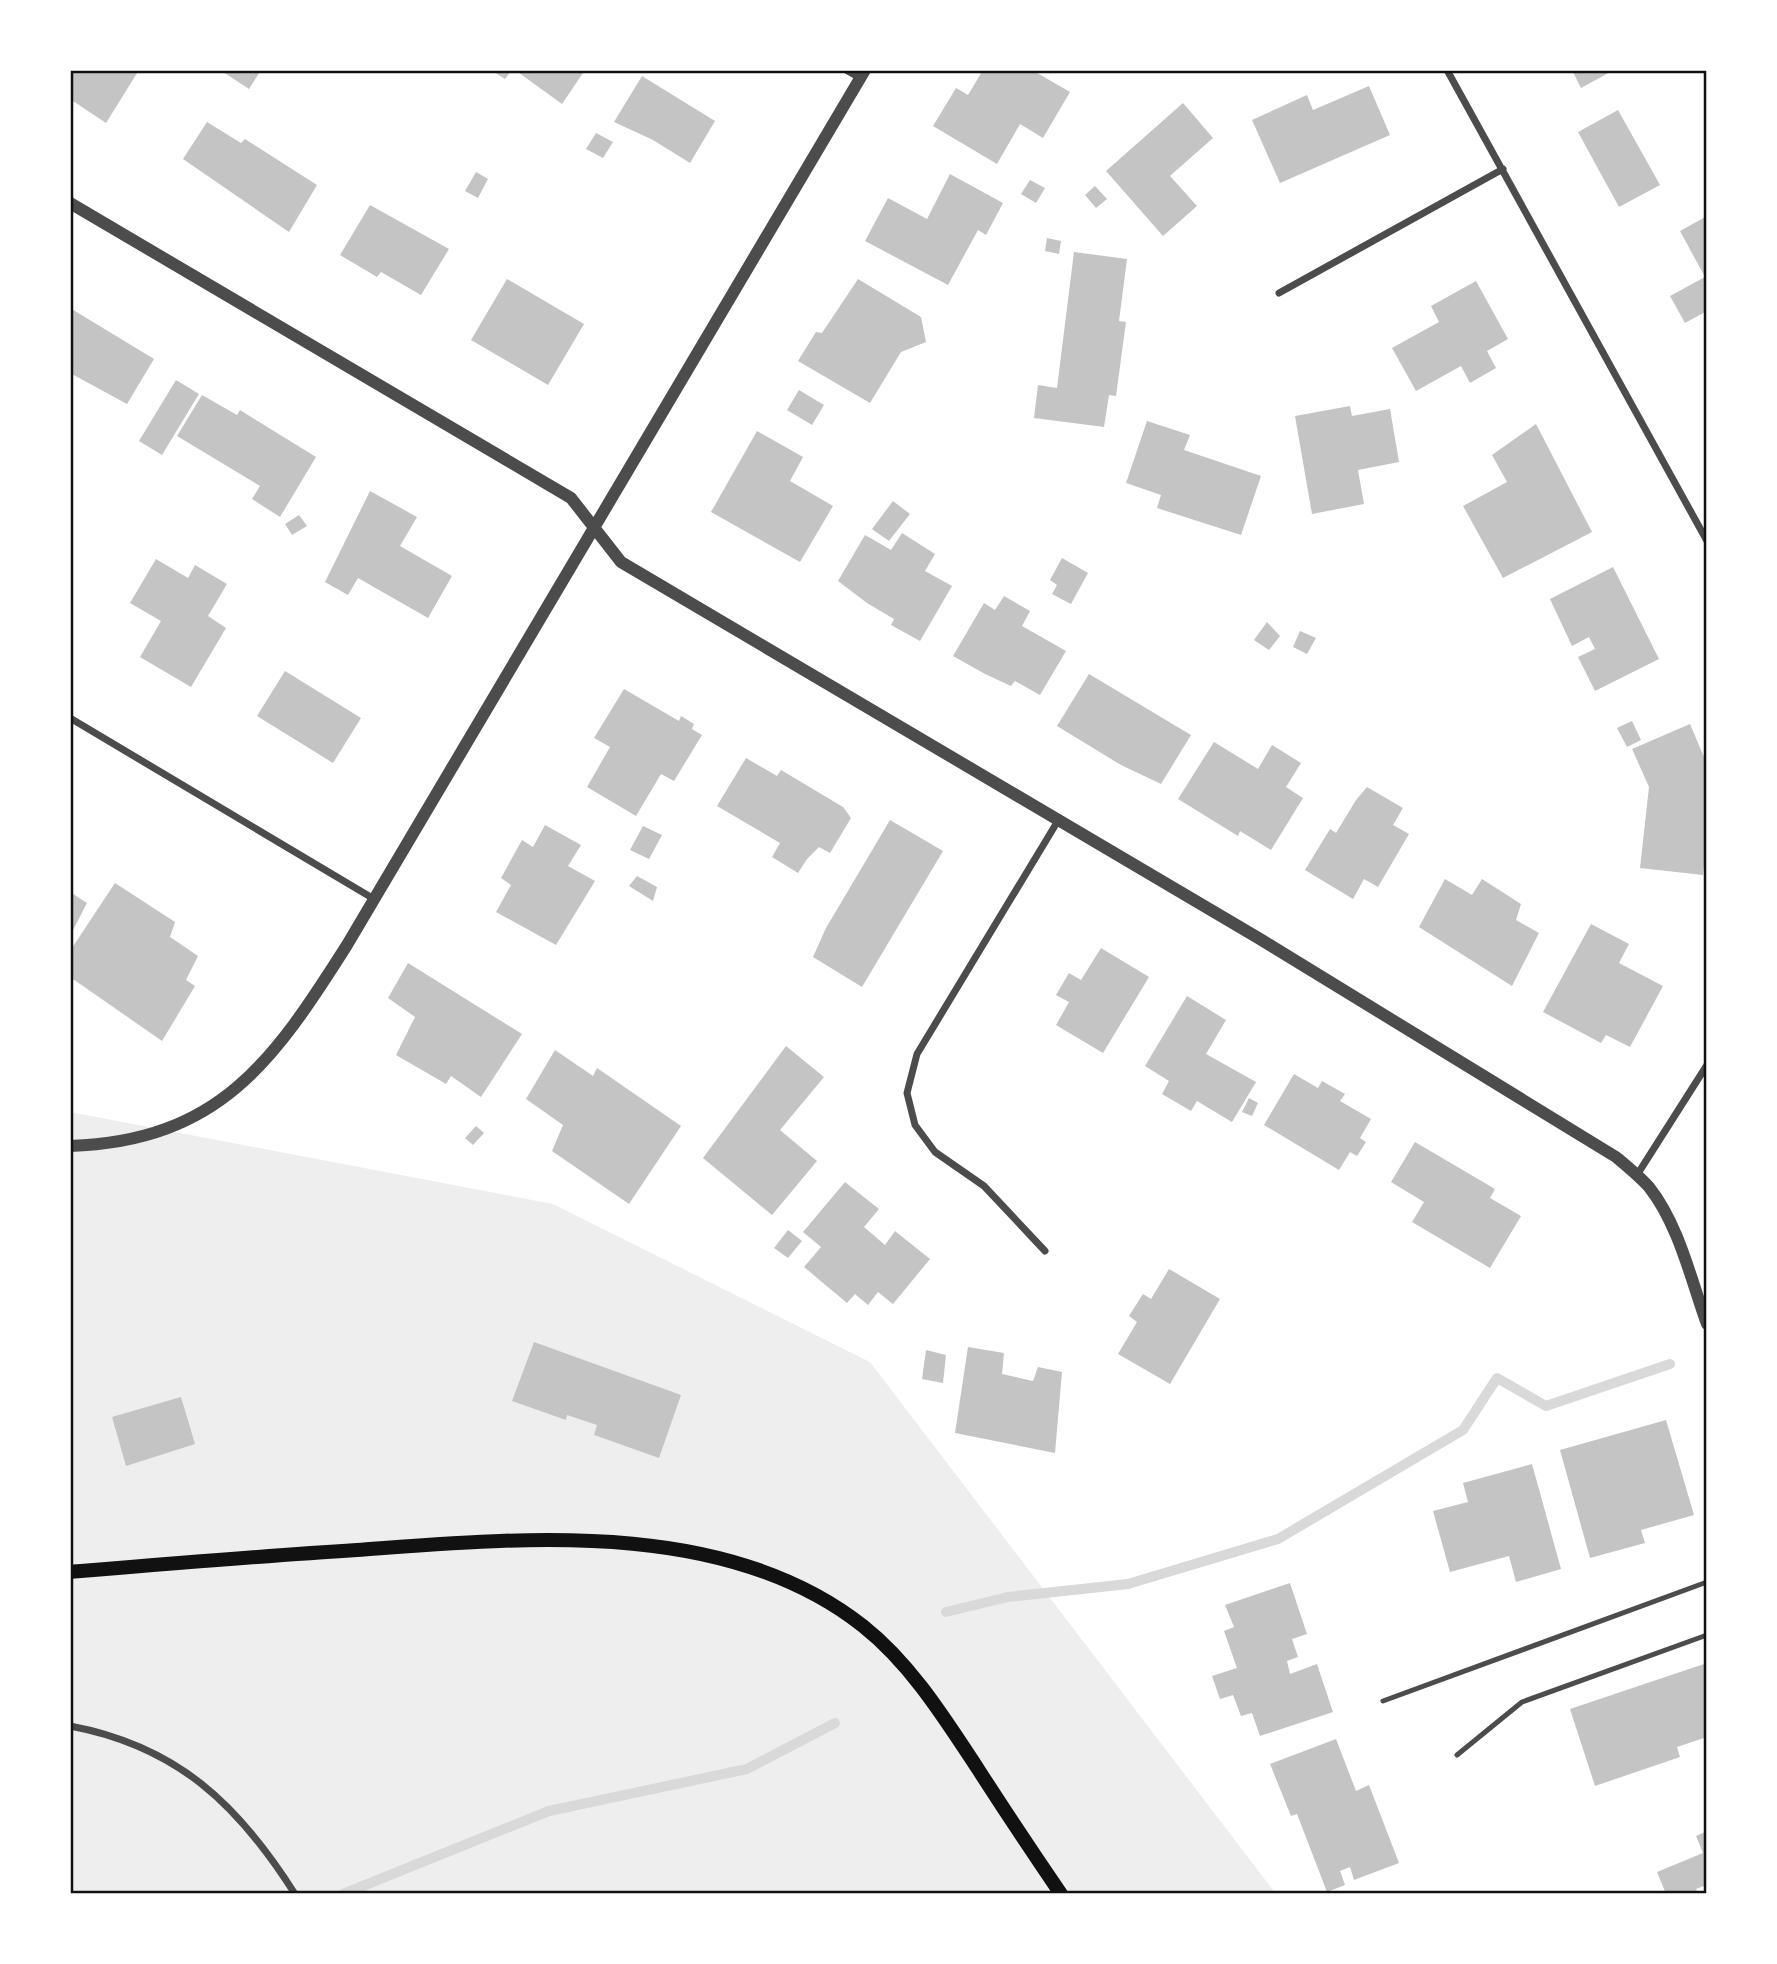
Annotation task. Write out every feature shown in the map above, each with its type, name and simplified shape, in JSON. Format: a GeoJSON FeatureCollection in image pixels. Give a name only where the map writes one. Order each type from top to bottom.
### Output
{"type":"FeatureCollection","features":[{"type":"Feature","properties":{"kind":"main road"},"geometry":{"type":"LineString","coordinates":[[70,1572],[465,1542],[554,1541],[632,1544],[687,1551],[723,1558],[765,1571],[802,1586],[835,1606],[894,1654],[961,1743],[1061,1894]]}},
{"type":"Feature","properties":{"kind":"street"},"geometry":{"type":"LineString","coordinates":[[70,1146],[118,1141],[174,1126],[225,1097],[262,1065],[318,989],[374,899],[862,74],[846,70]]}},
{"type":"Feature","properties":{"kind":"street"},"geometry":{"type":"LineString","coordinates":[[1447,70],[1707,541]]}},
{"type":"Feature","properties":{"kind":"street"},"geometry":{"type":"LineString","coordinates":[[1279,293],[1503,169]]}},
{"type":"Feature","properties":{"kind":"street"},"geometry":{"type":"LineString","coordinates":[[70,203],[571,498],[621,562],[1059,819],[1616,1157],[1650,1189],[1673,1231],[1707,1324]]}},
{"type":"Feature","properties":{"kind":"street"},"geometry":{"type":"LineString","coordinates":[[70,718],[374,899]]}},
{"type":"Feature","properties":{"kind":"street"},"geometry":{"type":"LineString","coordinates":[[1045,1251],[984,1186],[934,1152],[915,1125],[907,1093],[917,1054],[1059,819]]}},
{"type":"Feature","properties":{"kind":"street"},"geometry":{"type":"LineString","coordinates":[[1637,1175],[1707,1065]]}},
{"type":"Feature","properties":{"kind":"street"},"geometry":{"type":"LineString","coordinates":[[70,1726],[129,1741],[166,1759],[207,1787],[272,1858],[295,1894]]}},
{"type":"Feature","properties":{"kind":"lane"},"geometry":{"type":"LineString","coordinates":[[1383,1701],[1707,1582]]}},
{"type":"Feature","properties":{"kind":"lane"},"geometry":{"type":"LineString","coordinates":[[1457,1755],[1522,1702],[1707,1635]]}},
{"type":"Feature","properties":{"kind":"shaded area"},"geometry":{"type":"Polygon","coordinates":[[[70,1112],[553,1204],[870,1362],[1276,1894],[70,1894],[70,1112]]]}},
{"type":"Feature","properties":{"kind":"building"},"geometry":{"type":"Polygon","coordinates":[[[70,70],[139,70],[106,123],[70,99],[70,70]]]}},
{"type":"Feature","properties":{"kind":"building"},"geometry":{"type":"Polygon","coordinates":[[[220,70],[261,70],[249,89],[220,70]]]}},
{"type":"Feature","properties":{"kind":"building"},"geometry":{"type":"Polygon","coordinates":[[[491,70],[512,70],[505,79],[491,70]]]}},
{"type":"Feature","properties":{"kind":"building"},"geometry":{"type":"Polygon","coordinates":[[[515,70],[585,70],[562,104],[515,70]]]}},
{"type":"Feature","properties":{"kind":"building"},"geometry":{"type":"Polygon","coordinates":[[[983,70],[1032,70],[1070,92],[1043,138],[1020,124],[997,164],[933,126],[956,88],[968,95],[983,70]]]}},
{"type":"Feature","properties":{"kind":"building"},"geometry":{"type":"Polygon","coordinates":[[[1572,70],[1614,70],[1581,88],[1572,70]]]}},
{"type":"Feature","properties":{"kind":"building"},"geometry":{"type":"Polygon","coordinates":[[[642,76],[715,121],[690,163],[653,140],[614,122],[642,76]]]}},
{"type":"Feature","properties":{"kind":"building"},"geometry":{"type":"Polygon","coordinates":[[[1369,86],[1390,135],[1280,183],[1252,120],[1307,95],[1313,110],[1369,86]]]}},
{"type":"Feature","properties":{"kind":"building"},"geometry":{"type":"Polygon","coordinates":[[[1183,103],[1213,138],[1170,176],[1197,206],[1163,236],[1106,171],[1183,103]]]}},
{"type":"Feature","properties":{"kind":"building"},"geometry":{"type":"Polygon","coordinates":[[[1618,110],[1660,185],[1619,207],[1578,132],[1618,110]]]}},
{"type":"Feature","properties":{"kind":"building"},"geometry":{"type":"Polygon","coordinates":[[[207,122],[241,143],[245,139],[317,185],[289,232],[183,159],[207,122]]]}},
{"type":"Feature","properties":{"kind":"building"},"geometry":{"type":"Polygon","coordinates":[[[596,133],[613,142],[603,158],[586,149],[596,133]]]}},
{"type":"Feature","properties":{"kind":"building"},"geometry":{"type":"Polygon","coordinates":[[[476,172],[488,179],[478,198],[465,191],[476,172]]]}},
{"type":"Feature","properties":{"kind":"building"},"geometry":{"type":"Polygon","coordinates":[[[950,174],[1003,203],[986,235],[978,230],[948,285],[865,241],[888,198],[927,219],[950,174]]]}},
{"type":"Feature","properties":{"kind":"building"},"geometry":{"type":"Polygon","coordinates":[[[1030,180],[1045,188],[1036,203],[1021,194],[1030,180]]]}},
{"type":"Feature","properties":{"kind":"building"},"geometry":{"type":"Polygon","coordinates":[[[1095,186],[1107,199],[1096,208],[1085,195],[1095,186]]]}},
{"type":"Feature","properties":{"kind":"building"},"geometry":{"type":"Polygon","coordinates":[[[370,205],[449,249],[421,295],[381,272],[377,277],[340,255],[370,205]]]}},
{"type":"Feature","properties":{"kind":"building"},"geometry":{"type":"Polygon","coordinates":[[[1707,216],[1707,311],[1685,323],[1670,296],[1705,277],[1680,231],[1707,216]]]}},
{"type":"Feature","properties":{"kind":"building"},"geometry":{"type":"Polygon","coordinates":[[[1047,238],[1061,241],[1059,254],[1045,251],[1047,238]]]}},
{"type":"Feature","properties":{"kind":"building"},"geometry":{"type":"Polygon","coordinates":[[[1074,252],[1127,259],[1119,321],[1126,322],[1116,396],[1109,395],[1104,427],[1034,418],[1038,385],[1057,388],[1074,252]]]}},
{"type":"Feature","properties":{"kind":"building"},"geometry":{"type":"Polygon","coordinates":[[[507,279],[584,324],[548,385],[471,340],[507,279]]]}},
{"type":"Feature","properties":{"kind":"building"},"geometry":{"type":"Polygon","coordinates":[[[858,279],[921,317],[926,342],[901,352],[870,403],[798,361],[816,332],[822,333],[858,279]]]}},
{"type":"Feature","properties":{"kind":"building"},"geometry":{"type":"Polygon","coordinates":[[[1476,281],[1508,339],[1487,351],[1496,368],[1470,383],[1461,366],[1416,391],[1392,348],[1439,322],[1431,306],[1476,281]]]}},
{"type":"Feature","properties":{"kind":"building"},"geometry":{"type":"Polygon","coordinates":[[[70,308],[154,359],[127,404],[70,373],[70,308]]]}},
{"type":"Feature","properties":{"kind":"building"},"geometry":{"type":"Polygon","coordinates":[[[176,380],[199,394],[162,455],[139,441],[176,380]]]}},
{"type":"Feature","properties":{"kind":"building"},"geometry":{"type":"Polygon","coordinates":[[[799,390],[824,405],[812,425],[787,410],[799,390]]]}},
{"type":"Feature","properties":{"kind":"building"},"geometry":{"type":"Polygon","coordinates":[[[202,395],[237,415],[240,410],[316,457],[280,517],[252,499],[260,486],[177,436],[202,395]]]}},
{"type":"Feature","properties":{"kind":"building"},"geometry":{"type":"Polygon","coordinates":[[[1350,406],[1352,416],[1390,409],[1399,462],[1358,470],[1364,504],[1312,514],[1295,416],[1350,406]]]}},
{"type":"Feature","properties":{"kind":"building"},"geometry":{"type":"Polygon","coordinates":[[[1147,421],[1190,435],[1184,450],[1261,476],[1241,535],[1157,508],[1161,495],[1126,483],[1147,421]]]}},
{"type":"Feature","properties":{"kind":"building"},"geometry":{"type":"Polygon","coordinates":[[[1536,424],[1592,532],[1503,578],[1463,506],[1507,482],[1492,455],[1536,424]]]}},
{"type":"Feature","properties":{"kind":"building"},"geometry":{"type":"Polygon","coordinates":[[[757,431],[803,457],[790,481],[833,506],[800,562],[711,512],[757,431]]]}},
{"type":"Feature","properties":{"kind":"building"},"geometry":{"type":"Polygon","coordinates":[[[370,491],[417,517],[400,546],[452,576],[428,618],[358,578],[348,595],[325,582],[370,491]]]}},
{"type":"Feature","properties":{"kind":"building"},"geometry":{"type":"Polygon","coordinates":[[[893,501],[910,514],[889,541],[872,529],[893,501]]]}},
{"type":"Feature","properties":{"kind":"building"},"geometry":{"type":"Polygon","coordinates":[[[299,515],[307,526],[292,535],[285,524],[299,515]]]}},
{"type":"Feature","properties":{"kind":"building"},"geometry":{"type":"Polygon","coordinates":[[[902,533],[935,554],[925,571],[952,586],[920,641],[891,625],[894,619],[838,581],[865,535],[891,550],[902,533]]]}},
{"type":"Feature","properties":{"kind":"building"},"geometry":{"type":"Polygon","coordinates":[[[1062,558],[1088,573],[1071,604],[1052,594],[1057,585],[1050,580],[1062,558]]]}},
{"type":"Feature","properties":{"kind":"building"},"geometry":{"type":"Polygon","coordinates":[[[156,559],[188,578],[195,565],[227,584],[208,616],[226,628],[191,687],[140,657],[161,621],[130,603],[156,559]]]}},
{"type":"Feature","properties":{"kind":"building"},"geometry":{"type":"Polygon","coordinates":[[[1613,567],[1659,659],[1595,691],[1578,657],[1595,649],[1589,637],[1572,646],[1550,599],[1613,567]]]}},
{"type":"Feature","properties":{"kind":"building"},"geometry":{"type":"Polygon","coordinates":[[[1004,596],[1030,611],[1022,626],[1066,651],[1040,695],[1015,681],[1011,686],[953,656],[984,603],[995,610],[1004,596]]]}},
{"type":"Feature","properties":{"kind":"building"},"geometry":{"type":"Polygon","coordinates":[[[1267,622],[1280,636],[1269,650],[1254,640],[1267,622]]]}},
{"type":"Feature","properties":{"kind":"building"},"geometry":{"type":"Polygon","coordinates":[[[1300,631],[1316,638],[1307,654],[1293,647],[1300,631]]]}},
{"type":"Feature","properties":{"kind":"building"},"geometry":{"type":"Polygon","coordinates":[[[285,671],[361,718],[333,763],[257,716],[285,671]]]}},
{"type":"Feature","properties":{"kind":"building"},"geometry":{"type":"Polygon","coordinates":[[[1089,674],[1191,735],[1161,784],[1121,765],[1057,726],[1089,674]]]}},
{"type":"Feature","properties":{"kind":"building"},"geometry":{"type":"Polygon","coordinates":[[[624,689],[679,721],[681,716],[694,724],[692,729],[702,735],[674,781],[661,774],[636,816],[587,787],[610,747],[594,738],[624,689]]]}},
{"type":"Feature","properties":{"kind":"building"},"geometry":{"type":"Polygon","coordinates":[[[1632,721],[1641,740],[1627,747],[1617,728],[1632,721]]]}},
{"type":"Feature","properties":{"kind":"building"},"geometry":{"type":"Polygon","coordinates":[[[1690,724],[1707,764],[1707,835],[1703,875],[1640,868],[1649,787],[1632,749],[1690,724]]]}},
{"type":"Feature","properties":{"kind":"building"},"geometry":{"type":"Polygon","coordinates":[[[1214,742],[1258,769],[1272,745],[1301,763],[1286,787],[1303,798],[1271,850],[1240,831],[1238,836],[1178,799],[1214,742]]]}},
{"type":"Feature","properties":{"kind":"building"},"geometry":{"type":"Polygon","coordinates":[[[746,758],[777,776],[781,770],[843,807],[851,818],[830,853],[819,847],[798,873],[772,857],[780,843],[717,806],[746,758]]]}},
{"type":"Feature","properties":{"kind":"building"},"geometry":{"type":"Polygon","coordinates":[[[1367,787],[1403,808],[1393,825],[1409,834],[1378,887],[1364,879],[1353,899],[1305,870],[1330,829],[1336,833],[1367,787]]]}},
{"type":"Feature","properties":{"kind":"building"},"geometry":{"type":"Polygon","coordinates":[[[890,820],[943,851],[862,987],[813,957],[826,928],[890,820]]]}},
{"type":"Feature","properties":{"kind":"building"},"geometry":{"type":"Polygon","coordinates":[[[545,825],[581,845],[568,866],[595,881],[556,945],[496,912],[511,885],[501,878],[522,840],[533,847],[545,825]]]}},
{"type":"Feature","properties":{"kind":"building"},"geometry":{"type":"Polygon","coordinates":[[[643,826],[662,835],[649,859],[630,850],[643,826]]]}},
{"type":"Feature","properties":{"kind":"building"},"geometry":{"type":"Polygon","coordinates":[[[637,876],[657,887],[653,901],[629,886],[637,876]]]}},
{"type":"Feature","properties":{"kind":"building"},"geometry":{"type":"Polygon","coordinates":[[[1445,879],[1472,895],[1482,879],[1521,904],[1516,920],[1539,933],[1512,986],[1419,927],[1445,879]]]}},
{"type":"Feature","properties":{"kind":"building"},"geometry":{"type":"Polygon","coordinates":[[[115,883],[175,922],[170,937],[198,956],[186,980],[195,986],[162,1041],[70,977],[70,951],[115,883]]]}},
{"type":"Feature","properties":{"kind":"building"},"geometry":{"type":"Polygon","coordinates":[[[70,892],[87,903],[70,936],[70,892]]]}},
{"type":"Feature","properties":{"kind":"building"},"geometry":{"type":"Polygon","coordinates":[[[1591,924],[1629,944],[1619,963],[1663,986],[1630,1047],[1606,1035],[1601,1043],[1543,1012],[1591,924]]]}},
{"type":"Feature","properties":{"kind":"building"},"geometry":{"type":"Polygon","coordinates":[[[1101,948],[1149,977],[1103,1053],[1056,1025],[1069,1002],[1056,995],[1069,973],[1081,980],[1101,948]]]}},
{"type":"Feature","properties":{"kind":"building"},"geometry":{"type":"Polygon","coordinates":[[[408,963],[522,1034],[481,1097],[451,1076],[446,1084],[396,1055],[415,1017],[388,998],[408,963]]]}},
{"type":"Feature","properties":{"kind":"building"},"geometry":{"type":"Polygon","coordinates":[[[1187,996],[1226,1020],[1206,1054],[1256,1082],[1232,1122],[1197,1101],[1191,1111],[1162,1094],[1169,1081],[1145,1066],[1187,996]]]}},
{"type":"Feature","properties":{"kind":"building"},"geometry":{"type":"Polygon","coordinates":[[[786,1046],[824,1077],[780,1130],[817,1161],[772,1215],[703,1158],[786,1046]]]}},
{"type":"Feature","properties":{"kind":"building"},"geometry":{"type":"Polygon","coordinates":[[[555,1050],[593,1076],[597,1068],[681,1126],[629,1204],[552,1151],[563,1125],[526,1099],[555,1050]]]}},
{"type":"Feature","properties":{"kind":"building"},"geometry":{"type":"Polygon","coordinates":[[[1294,1074],[1318,1088],[1322,1081],[1345,1094],[1340,1101],[1371,1119],[1360,1138],[1366,1142],[1357,1156],[1350,1152],[1339,1170],[1264,1125],[1294,1074]]]}},
{"type":"Feature","properties":{"kind":"building"},"geometry":{"type":"Polygon","coordinates":[[[1249,1098],[1258,1103],[1252,1116],[1242,1112],[1249,1098]]]}},
{"type":"Feature","properties":{"kind":"building"},"geometry":{"type":"Polygon","coordinates":[[[476,1126],[484,1133],[473,1145],[465,1138],[476,1126]]]}},
{"type":"Feature","properties":{"kind":"building"},"geometry":{"type":"Polygon","coordinates":[[[1415,1142],[1495,1189],[1490,1198],[1521,1216],[1490,1268],[1412,1222],[1424,1202],[1391,1182],[1415,1142]]]}},
{"type":"Feature","properties":{"kind":"building"},"geometry":{"type":"Polygon","coordinates":[[[845,1182],[879,1209],[864,1227],[885,1245],[895,1231],[930,1259],[893,1304],[878,1292],[868,1305],[855,1294],[847,1303],[804,1267],[821,1247],[803,1232],[845,1182]]]}},
{"type":"Feature","properties":{"kind":"building"},"geometry":{"type":"Polygon","coordinates":[[[788,1230],[802,1241],[788,1258],[774,1248],[788,1230]]]}},
{"type":"Feature","properties":{"kind":"building"},"geometry":{"type":"Polygon","coordinates":[[[1169,1269],[1220,1299],[1170,1384],[1118,1354],[1137,1322],[1129,1316],[1143,1294],[1151,1299],[1169,1269]]]}},
{"type":"Feature","properties":{"kind":"building"},"geometry":{"type":"Polygon","coordinates":[[[534,1342],[681,1395],[659,1458],[594,1435],[597,1425],[567,1415],[566,1420],[512,1401],[534,1342]]]}},
{"type":"Feature","properties":{"kind":"building"},"geometry":{"type":"Polygon","coordinates":[[[968,1347],[1004,1353],[1002,1374],[1033,1381],[1038,1367],[1062,1372],[1055,1453],[955,1433],[968,1347]]]}},
{"type":"Feature","properties":{"kind":"building"},"geometry":{"type":"Polygon","coordinates":[[[926,1350],[946,1355],[943,1383],[922,1379],[926,1350]]]}},
{"type":"Feature","properties":{"kind":"building"},"geometry":{"type":"Polygon","coordinates":[[[181,1397],[195,1444],[126,1466],[112,1417],[181,1397]]]}},
{"type":"Feature","properties":{"kind":"building"},"geometry":{"type":"Polygon","coordinates":[[[1666,1420],[1694,1515],[1641,1530],[1645,1543],[1590,1558],[1560,1450],[1666,1420]]]}},
{"type":"Feature","properties":{"kind":"building"},"geometry":{"type":"Polygon","coordinates":[[[1532,1464],[1561,1569],[1516,1582],[1509,1556],[1450,1572],[1433,1511],[1468,1502],[1463,1483],[1532,1464]]]}},
{"type":"Feature","properties":{"kind":"building"},"geometry":{"type":"Polygon","coordinates":[[[1290,1583],[1307,1634],[1292,1639],[1298,1657],[1287,1661],[1290,1674],[1317,1664],[1333,1712],[1260,1736],[1252,1713],[1241,1716],[1233,1695],[1220,1699],[1212,1676],[1237,1668],[1224,1631],[1234,1627],[1225,1605],[1290,1583]]]}},
{"type":"Feature","properties":{"kind":"building"},"geometry":{"type":"Polygon","coordinates":[[[1707,1663],[1707,1737],[1677,1747],[1680,1757],[1595,1786],[1570,1709],[1707,1663]]]}},
{"type":"Feature","properties":{"kind":"building"},"geometry":{"type":"Polygon","coordinates":[[[1336,1739],[1356,1791],[1369,1785],[1399,1863],[1354,1880],[1350,1867],[1340,1871],[1345,1885],[1327,1892],[1297,1814],[1291,1816],[1270,1764],[1336,1739]]]}},
{"type":"Feature","properties":{"kind":"building"},"geometry":{"type":"Polygon","coordinates":[[[1707,1831],[1707,1885],[1696,1889],[1698,1894],[1666,1894],[1657,1872],[1703,1853],[1696,1836],[1707,1831]]]}},
{"type":"Feature","properties":{"kind":"waterway"},"geometry":{"type":"LineString","coordinates":[[946,1612],[1008,1597],[1128,1584],[1278,1539],[1463,1430],[1497,1378],[1546,1406],[1670,1364]]}},
{"type":"Feature","properties":{"kind":"waterway"},"geometry":{"type":"LineString","coordinates":[[343,1894],[549,1811],[747,1769],[835,1723]]}}]}
